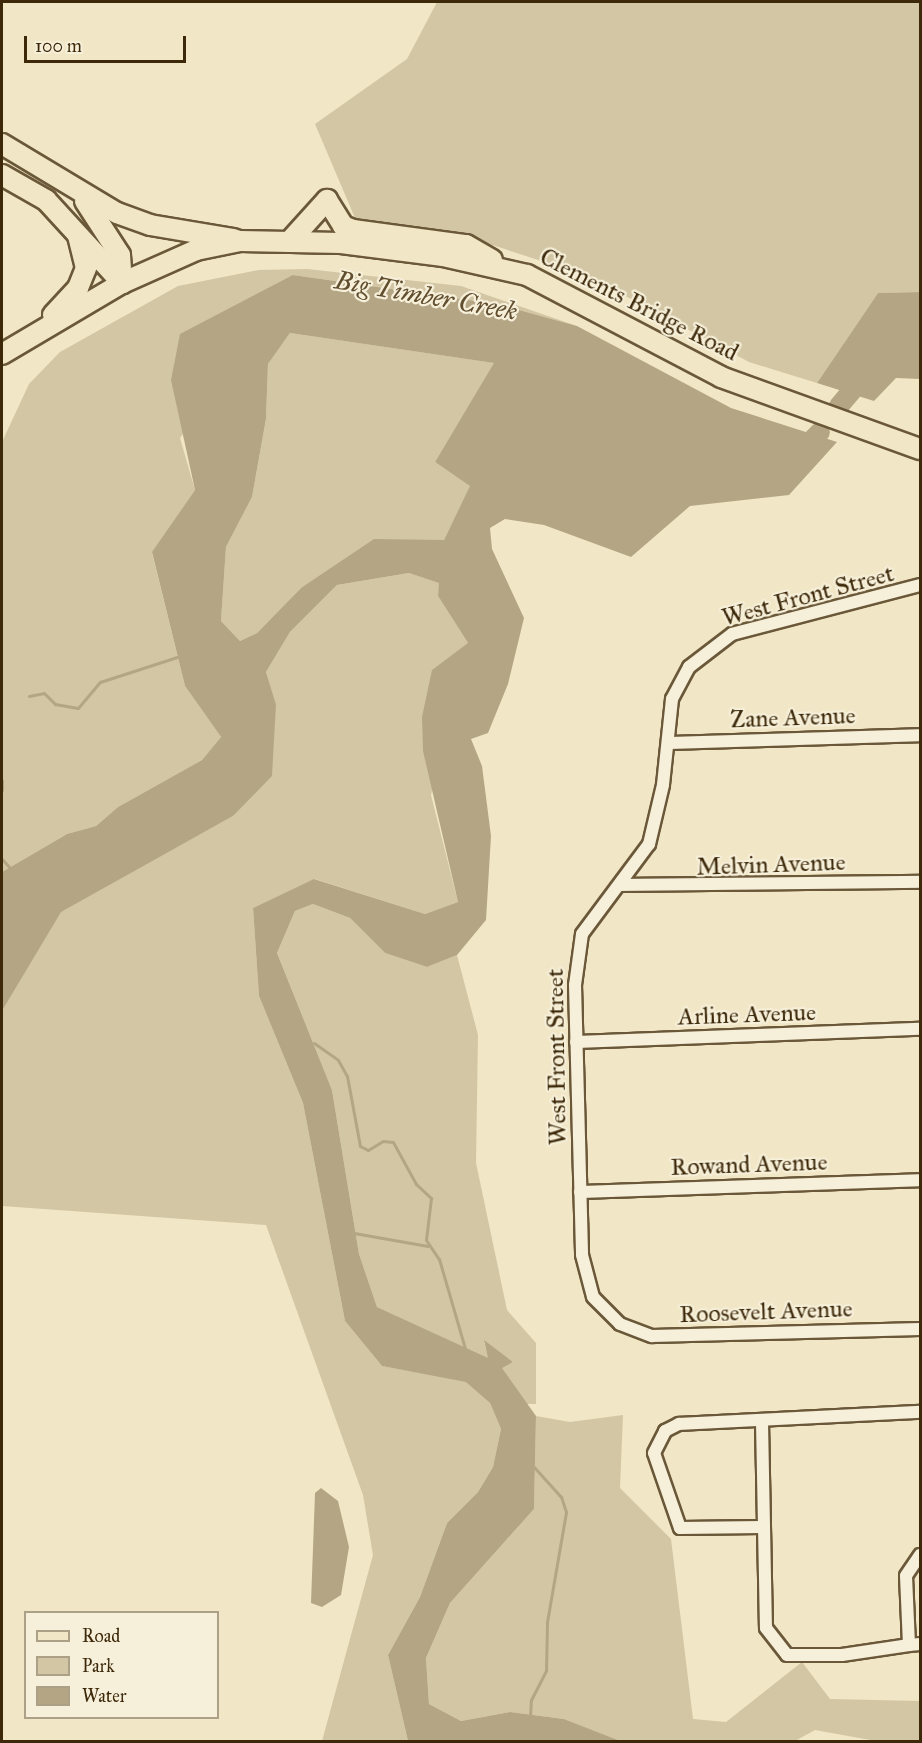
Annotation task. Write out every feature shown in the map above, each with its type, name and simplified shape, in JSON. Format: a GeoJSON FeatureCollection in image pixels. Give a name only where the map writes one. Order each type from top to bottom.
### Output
{"type":"FeatureCollection","features":[{"type":"Feature","properties":{"kind":"main road","name":"Clements Bridge Road"},"geometry":{"type":"LineString","coordinates":[[2,144],[69,186],[150,225],[240,241],[341,243],[507,268],[637,329],[721,377],[800,409],[921,448]]}},
{"type":"Feature","properties":{"kind":"main road"},"geometry":{"type":"LineString","coordinates":[[2,175],[46,200],[75,229],[122,283],[38,330],[2,354]]}},
{"type":"Feature","properties":{"kind":"main road","name":"Clements Bridge Road"},"geometry":{"type":"LineString","coordinates":[[69,186],[109,231],[120,255],[122,283],[196,249],[240,241]]}},
{"type":"Feature","properties":{"kind":"main road"},"geometry":{"type":"LineString","coordinates":[[290,242],[327,200],[343,226],[352,230],[466,245],[507,268]]}},
{"type":"Feature","properties":{"kind":"main road"},"geometry":{"type":"LineString","coordinates":[[38,330],[78,288],[86,268],[75,229]]}},
{"type":"Feature","properties":{"kind":"street","name":"West Front Street"},"geometry":{"type":"LineString","coordinates":[[616,1320],[587,1284],[580,1192],[575,985],[582,934],[622,885],[649,844],[678,682],[719,641],[921,585]]}},
{"type":"Feature","properties":{"kind":"street","name":"Zane Avenue"},"geometry":{"type":"LineString","coordinates":[[668,744],[921,735]]}},
{"type":"Feature","properties":{"kind":"street","name":"Melvin Avenue"},"geometry":{"type":"LineString","coordinates":[[622,885],[921,882]]}},
{"type":"Feature","properties":{"kind":"street","name":"Arline Avenue"},"geometry":{"type":"LineString","coordinates":[[576,1042],[921,1029]]}},
{"type":"Feature","properties":{"kind":"street","name":"Rowand Avenue"},"geometry":{"type":"LineString","coordinates":[[580,1192],[921,1180]]}},
{"type":"Feature","properties":{"kind":"street","name":"Roosevelt Avenue"},"geometry":{"type":"LineString","coordinates":[[616,1320],[652,1336],[672,1337],[921,1329]]}},
{"type":"Feature","properties":{"kind":"street"},"geometry":{"type":"LineString","coordinates":[[762,1527],[680,1528],[654,1453],[665,1431],[679,1424],[762,1422],[921,1412]]}},
{"type":"Feature","properties":{"kind":"street"},"geometry":{"type":"LineString","coordinates":[[762,1422],[762,1527],[766,1628],[787,1656],[842,1655],[915,1644],[906,1576],[921,1556]]}},
{"type":"Feature","properties":{"kind":"green space"},"geometry":{"type":"Polygon","coordinates":[[[437,2],[920,2],[920,292],[878,293],[817,383],[749,362],[590,277],[471,238],[355,218],[315,124],[407,59],[437,2]]]}},
{"type":"Feature","properties":{"kind":"green space"},"geometry":{"type":"Polygon","coordinates":[[[307,269],[461,286],[577,326],[497,304],[293,275],[180,438],[195,490],[152,553],[185,686],[221,737],[202,760],[118,807],[96,826],[67,834],[2,872],[2,442],[29,384],[60,352],[178,286],[259,270],[307,269]]]}},
{"type":"Feature","properties":{"kind":"green space"},"geometry":{"type":"Polygon","coordinates":[[[290,333],[495,363],[435,462],[471,486],[444,540],[420,540],[301,588],[257,633],[240,641],[221,621],[226,547],[252,497],[266,419],[268,364],[290,333]]]}},
{"type":"Feature","properties":{"kind":"green space"},"geometry":{"type":"Polygon","coordinates":[[[409,573],[440,583],[438,596],[468,643],[431,795],[458,902],[425,914],[315,879],[253,908],[259,996],[303,1103],[345,1321],[382,1366],[466,1381],[490,1403],[501,1429],[493,1467],[478,1492],[447,1523],[420,1597],[388,1655],[408,1741],[322,1741],[373,1555],[363,1495],[266,1225],[2,1206],[2,1011],[60,912],[233,816],[276,704],[266,672],[290,632],[337,585],[409,573]]]}},
{"type":"Feature","properties":{"kind":"green space"},"geometry":{"type":"Polygon","coordinates":[[[313,904],[350,918],[385,953],[427,967],[457,955],[478,1035],[476,1163],[507,1310],[536,1343],[536,1404],[524,1404],[501,1367],[513,1362],[484,1342],[489,1359],[377,1307],[359,1254],[332,1090],[277,953],[295,911],[313,904]]]}},
{"type":"Feature","properties":{"kind":"green space"},"geometry":{"type":"Polygon","coordinates":[[[623,1415],[620,1488],[671,1539],[693,1719],[726,1722],[802,1662],[830,1699],[920,1701],[920,1741],[876,1741],[815,1730],[795,1741],[621,1742],[564,1719],[510,1712],[461,1721],[429,1704],[426,1658],[450,1603],[534,1509],[536,1416],[570,1422],[623,1415]]]}},
{"type":"Feature","properties":{"kind":"water"},"geometry":{"type":"Polygon","coordinates":[[[293,275],[497,304],[577,326],[731,408],[837,442],[789,495],[690,506],[631,557],[544,525],[505,519],[490,528],[492,549],[524,618],[508,684],[488,733],[471,739],[482,766],[491,836],[486,920],[457,955],[427,967],[385,953],[350,918],[313,904],[295,911],[277,953],[332,1090],[359,1254],[377,1307],[488,1358],[484,1340],[513,1362],[502,1368],[536,1416],[534,1509],[450,1603],[426,1658],[429,1704],[461,1721],[510,1712],[564,1719],[620,1741],[408,1741],[388,1655],[420,1597],[447,1523],[478,1492],[493,1467],[501,1429],[490,1403],[466,1382],[382,1366],[345,1321],[303,1103],[259,996],[253,908],[314,879],[425,914],[458,902],[423,751],[422,717],[432,670],[468,643],[438,596],[439,583],[409,573],[337,585],[290,632],[266,672],[276,704],[272,776],[233,816],[61,912],[2,1011],[2,872],[67,834],[96,826],[118,807],[202,760],[221,737],[185,686],[152,552],[195,490],[171,380],[180,334],[293,275]],[[290,333],[268,364],[266,419],[252,497],[226,547],[221,621],[240,641],[257,633],[301,588],[374,539],[444,540],[470,486],[435,462],[494,363],[290,333]]]}},
{"type":"Feature","properties":{"kind":"water"},"geometry":{"type":"Polygon","coordinates":[[[920,292],[920,379],[896,378],[874,401],[817,383],[878,293],[920,292]]]}},
{"type":"Feature","properties":{"kind":"water"},"geometry":{"type":"Polygon","coordinates":[[[321,1488],[338,1501],[349,1547],[341,1595],[322,1607],[311,1603],[315,1493],[321,1488]]]}},
{"type":"Feature","properties":{"kind":"waterway","name":"Big Timber Creek"},"geometry":{"type":"LineString","coordinates":[[839,406],[866,374]]}},
{"type":"Feature","properties":{"kind":"waterway","name":"Big Timber Creek"},"geometry":{"type":"LineString","coordinates":[[798,454],[820,432]]}},
{"type":"Feature","properties":{"kind":"waterway"},"geometry":{"type":"LineString","coordinates":[[29,696],[44,693],[55,704],[78,708],[100,682],[177,657]]}},
{"type":"Feature","properties":{"kind":"waterway"},"geometry":{"type":"LineString","coordinates":[[2,780],[2,790]]}},
{"type":"Feature","properties":{"kind":"waterway"},"geometry":{"type":"LineString","coordinates":[[2,859],[11,869]]}},
{"type":"Feature","properties":{"kind":"waterway"},"geometry":{"type":"LineString","coordinates":[[314,1043],[338,1060],[347,1076],[360,1146],[368,1150],[383,1141],[393,1142],[416,1184],[431,1198],[426,1240],[439,1259],[466,1352]]}},
{"type":"Feature","properties":{"kind":"waterway"},"geometry":{"type":"LineString","coordinates":[[354,1233],[428,1246]]}},
{"type":"Feature","properties":{"kind":"waterway"},"geometry":{"type":"LineString","coordinates":[[530,1717],[531,1700],[546,1671],[547,1622],[566,1512],[561,1497],[534,1467]]}}]}
